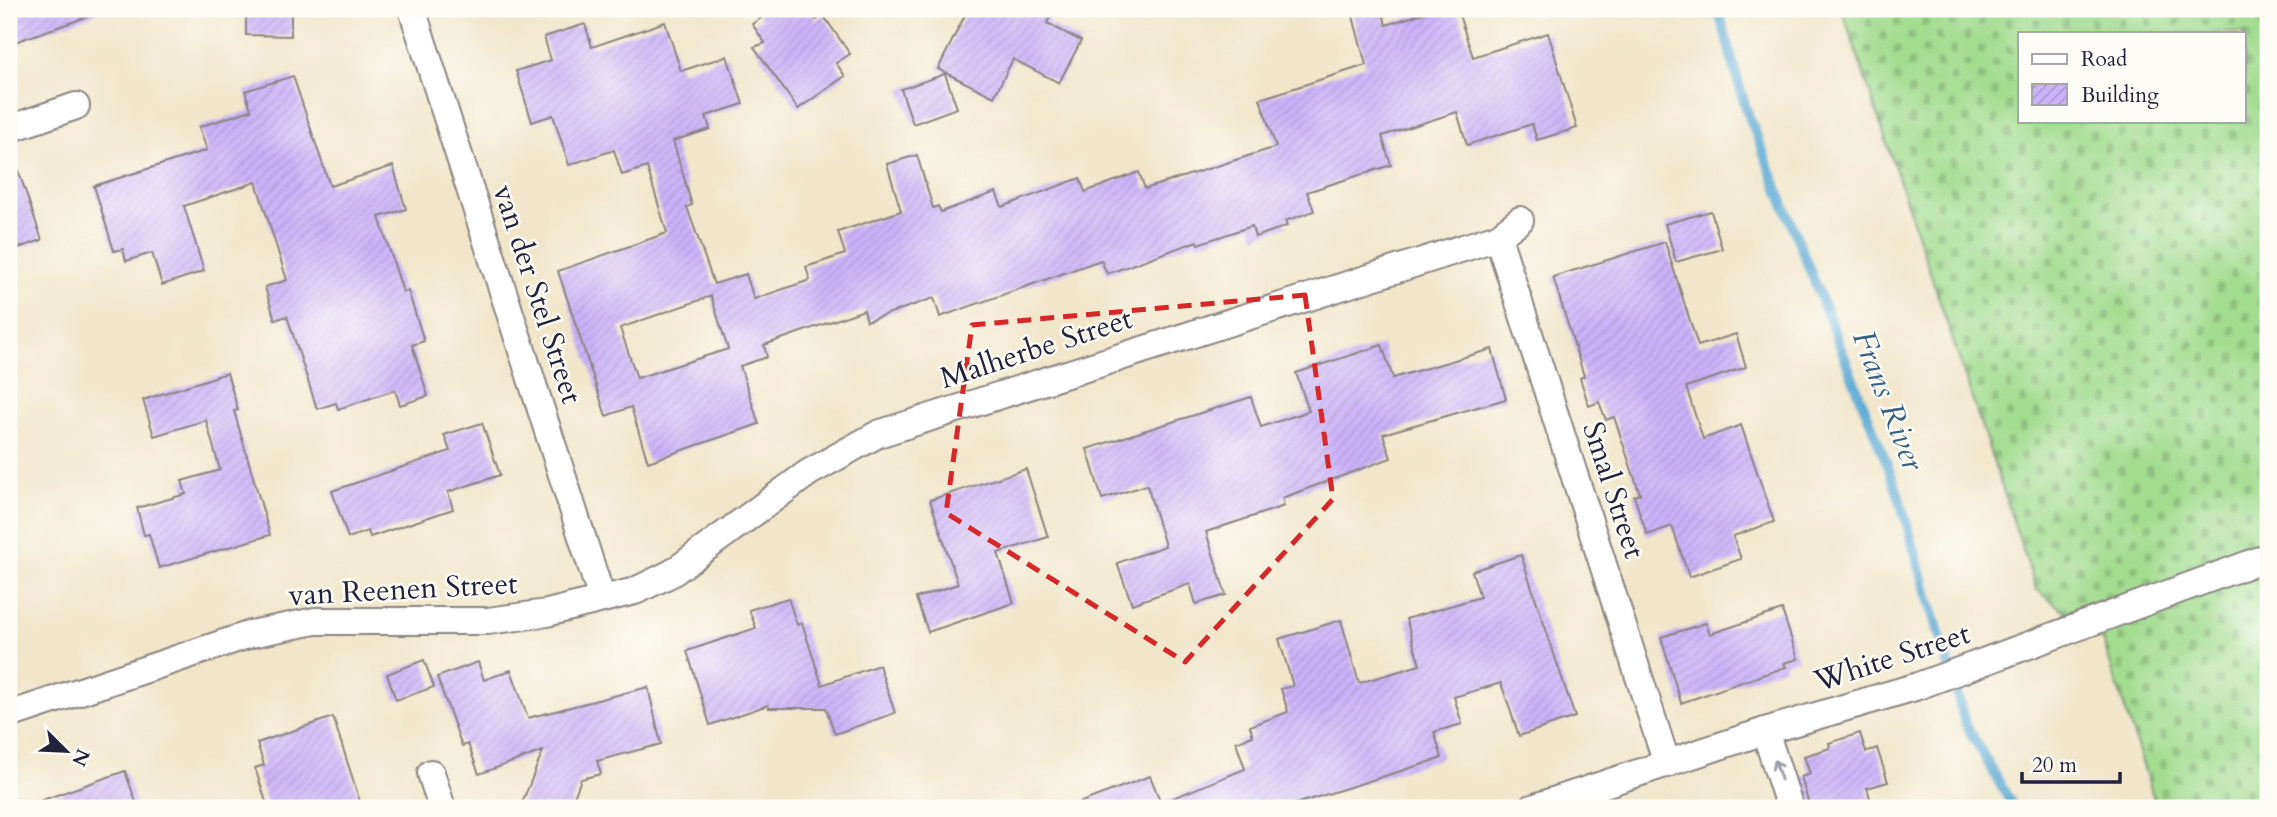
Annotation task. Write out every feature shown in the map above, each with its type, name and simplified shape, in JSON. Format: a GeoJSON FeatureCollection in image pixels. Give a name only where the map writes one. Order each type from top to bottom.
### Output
{"type":"FeatureCollection","features":[{"type":"Feature","properties":{"kind":"street","name":"van der Stel Street"},"geometry":{"type":"LineString","coordinates":[[412,9],[602,599]]}},
{"type":"Feature","properties":{"kind":"street"},"geometry":{"type":"LineString","coordinates":[[9,129],[76,106]]}},
{"type":"Feature","properties":{"kind":"street","name":"Malherbe Street"},"geometry":{"type":"LineString","coordinates":[[602,599],[635,591],[672,573],[808,473],[878,434],[1498,237],[1520,220]]}},
{"type":"Feature","properties":{"kind":"street","name":"Smal Street"},"geometry":{"type":"LineString","coordinates":[[1498,237],[1667,764]]}},
{"type":"Feature","properties":{"kind":"street","name":"White Street"},"geometry":{"type":"LineString","coordinates":[[1532,808],[1765,731],[1915,687],[2268,557]]}},
{"type":"Feature","properties":{"kind":"street","name":"van Reenen Street"},"geometry":{"type":"LineString","coordinates":[[9,715],[251,634],[315,621],[488,621],[547,613],[602,599]]}},
{"type":"Feature","properties":{"kind":"street"},"geometry":{"type":"LineString","coordinates":[[1765,731],[1790,808]]}},
{"type":"Feature","properties":{"kind":"street"},"geometry":{"type":"LineString","coordinates":[[431,773],[442,808]]}},
{"type":"Feature","properties":{"kind":"highlighted area"},"geometry":{"type":"Polygon","coordinates":[[[1305,295],[1333,499],[1185,662],[946,513],[972,325],[1305,295]]]}},
{"type":"Feature","properties":{"kind":"green space"},"geometry":{"type":"Polygon","coordinates":[[[1842,9],[2268,9],[2268,808],[2157,808],[2103,641],[2036,589],[1842,9]]]}},
{"type":"Feature","properties":{"kind":"building"},"geometry":{"type":"Polygon","coordinates":[[[9,9],[97,9],[98,13],[9,44],[9,9]]]}},
{"type":"Feature","properties":{"kind":"building"},"geometry":{"type":"Polygon","coordinates":[[[246,9],[291,9],[291,36],[246,35],[246,9]]]}},
{"type":"Feature","properties":{"kind":"building"},"geometry":{"type":"Polygon","coordinates":[[[754,9],[808,9],[816,20],[823,15],[850,54],[836,63],[845,76],[798,109],[754,47],[765,43],[752,24],[761,18],[754,9]]]}},
{"type":"Feature","properties":{"kind":"building"},"geometry":{"type":"Polygon","coordinates":[[[968,9],[1055,9],[1047,23],[1081,41],[1059,83],[1013,59],[994,97],[938,69],[968,9]]]}},
{"type":"Feature","properties":{"kind":"building"},"geometry":{"type":"Polygon","coordinates":[[[1351,9],[1382,9],[1386,25],[1436,9],[1457,9],[1473,57],[1548,33],[1577,128],[1537,140],[1532,124],[1467,145],[1457,112],[1382,136],[1391,165],[1307,192],[1314,211],[1285,221],[1287,226],[1255,237],[1252,226],[1198,244],[1197,241],[1107,274],[1101,260],[940,317],[934,298],[867,321],[864,310],[764,345],[767,357],[740,366],[759,424],[648,462],[631,407],[606,416],[558,271],[667,233],[647,167],[622,175],[614,150],[569,165],[553,115],[532,122],[516,71],[551,60],[544,37],[585,24],[592,47],[665,22],[681,71],[727,56],[743,104],[706,116],[710,129],[673,141],[692,205],[687,207],[714,284],[746,274],[754,299],[810,280],[806,267],[845,254],[838,232],[901,211],[887,164],[917,155],[933,208],[938,206],[941,212],[996,192],[1002,207],[1080,178],[1085,192],[1139,172],[1145,189],[1276,147],[1260,99],[1366,65],[1351,9]],[[711,296],[620,328],[637,378],[728,349],[711,296]]]}},
{"type":"Feature","properties":{"kind":"building"},"geometry":{"type":"Polygon","coordinates":[[[945,74],[957,108],[913,124],[901,89],[945,74]]]}},
{"type":"Feature","properties":{"kind":"building"},"geometry":{"type":"Polygon","coordinates":[[[293,76],[330,186],[393,166],[406,209],[379,217],[403,292],[408,291],[424,341],[412,345],[428,396],[400,405],[395,390],[338,409],[336,403],[317,409],[287,316],[275,320],[265,287],[287,280],[256,182],[184,206],[204,271],[162,285],[152,253],[126,261],[123,249],[114,251],[94,186],[207,150],[199,127],[251,110],[245,91],[293,76]]]}},
{"type":"Feature","properties":{"kind":"building"},"geometry":{"type":"Polygon","coordinates":[[[9,155],[13,155],[42,240],[9,251],[9,155]]]}},
{"type":"Feature","properties":{"kind":"building"},"geometry":{"type":"Polygon","coordinates":[[[1711,211],[1722,249],[1676,262],[1665,224],[1711,211]]]}},
{"type":"Feature","properties":{"kind":"building"},"geometry":{"type":"Polygon","coordinates":[[[1665,242],[1698,346],[1736,334],[1746,367],[1686,387],[1703,439],[1741,425],[1774,522],[1733,536],[1741,559],[1689,577],[1672,526],[1647,535],[1634,496],[1640,494],[1614,417],[1606,420],[1599,402],[1589,406],[1580,378],[1584,376],[1553,277],[1665,242]]]}},
{"type":"Feature","properties":{"kind":"building"},"geometry":{"type":"Polygon","coordinates":[[[1382,345],[1393,378],[1492,349],[1506,399],[1383,434],[1391,458],[1282,498],[1284,506],[1206,532],[1226,595],[1196,604],[1190,584],[1132,604],[1117,563],[1165,546],[1147,485],[1102,499],[1087,449],[1251,397],[1261,427],[1309,411],[1296,373],[1382,345]]]}},
{"type":"Feature","properties":{"kind":"building"},"geometry":{"type":"Polygon","coordinates":[[[227,373],[238,410],[234,411],[270,535],[159,568],[149,534],[144,535],[137,508],[186,494],[182,481],[220,470],[206,420],[154,436],[143,400],[227,373]]]}},
{"type":"Feature","properties":{"kind":"building"},"geometry":{"type":"Polygon","coordinates":[[[482,423],[500,475],[448,492],[453,509],[370,537],[368,531],[348,538],[332,491],[450,451],[444,435],[482,423]]]}},
{"type":"Feature","properties":{"kind":"building"},"geometry":{"type":"Polygon","coordinates":[[[1026,469],[1048,537],[998,553],[1014,603],[928,632],[916,598],[958,584],[930,500],[1026,469]]]}},
{"type":"Feature","properties":{"kind":"building"},"geometry":{"type":"Polygon","coordinates":[[[1521,555],[1575,717],[1519,736],[1501,683],[1454,697],[1462,724],[1434,732],[1442,758],[1283,808],[1071,808],[1150,776],[1161,803],[1245,769],[1236,742],[1253,736],[1250,726],[1288,712],[1281,689],[1293,686],[1279,639],[1341,620],[1359,683],[1420,665],[1406,619],[1480,597],[1472,571],[1521,555]]]}},
{"type":"Feature","properties":{"kind":"building"},"geometry":{"type":"Polygon","coordinates":[[[788,598],[797,625],[802,623],[822,685],[879,665],[895,713],[835,734],[826,708],[769,708],[768,705],[710,725],[687,651],[756,628],[749,610],[788,598]]]}},
{"type":"Feature","properties":{"kind":"building"},"geometry":{"type":"Polygon","coordinates":[[[1782,610],[1798,659],[1784,663],[1786,667],[1681,703],[1661,637],[1706,623],[1710,634],[1782,610]]]}},
{"type":"Feature","properties":{"kind":"building"},"geometry":{"type":"Polygon","coordinates":[[[424,660],[434,687],[396,700],[387,674],[424,660]]]}},
{"type":"Feature","properties":{"kind":"building"},"geometry":{"type":"Polygon","coordinates":[[[478,662],[484,680],[511,670],[528,718],[648,687],[661,744],[597,761],[601,774],[581,779],[570,808],[520,808],[543,751],[479,774],[468,744],[462,746],[437,677],[478,662]]]}},
{"type":"Feature","properties":{"kind":"building"},"geometry":{"type":"Polygon","coordinates":[[[333,717],[362,808],[268,808],[255,768],[264,765],[257,743],[333,717]]]}},
{"type":"Feature","properties":{"kind":"building"},"geometry":{"type":"Polygon","coordinates":[[[1860,733],[1866,752],[1877,748],[1888,782],[1867,788],[1873,808],[1810,808],[1801,777],[1810,774],[1804,756],[1830,748],[1829,743],[1860,733]]]}},
{"type":"Feature","properties":{"kind":"building"},"geometry":{"type":"Polygon","coordinates":[[[125,771],[138,808],[32,808],[31,804],[125,771]]]}},
{"type":"Feature","properties":{"kind":"waterway","name":"Frans River"},"geometry":{"type":"LineString","coordinates":[[1718,9],[1746,109],[1896,487],[1966,725],[2014,808]]}}]}
